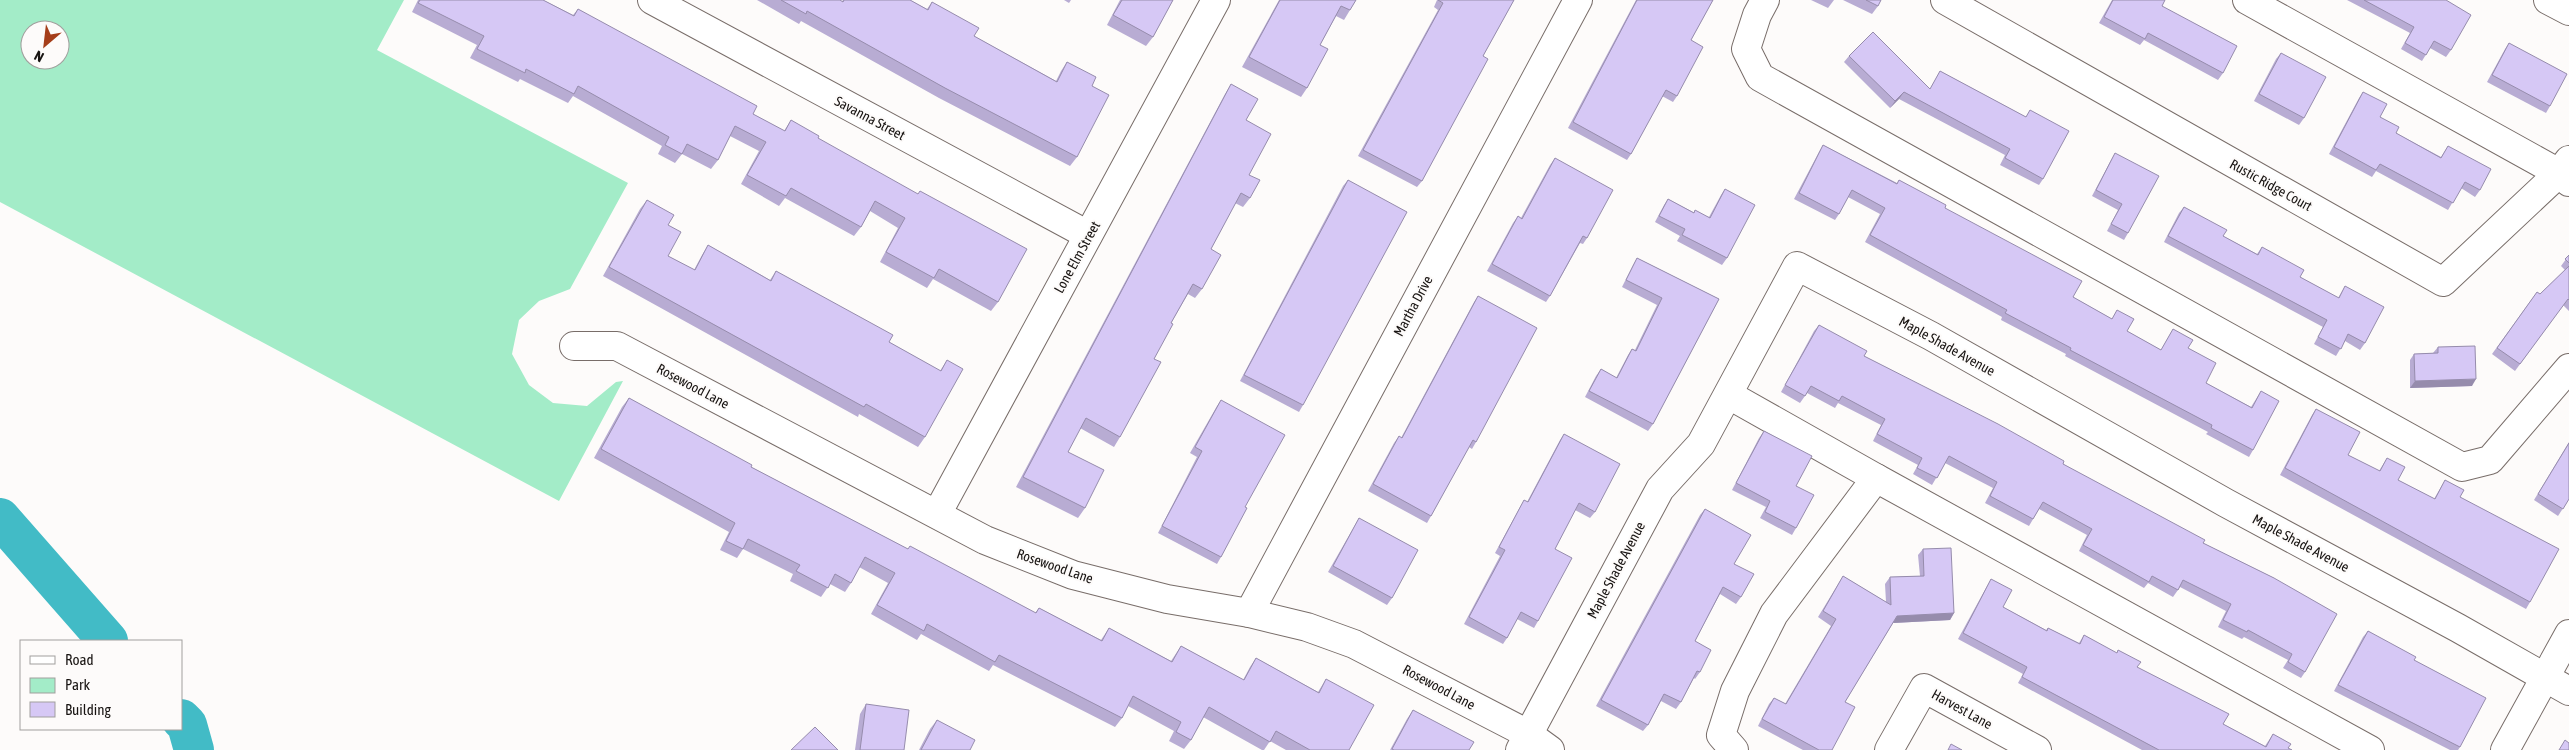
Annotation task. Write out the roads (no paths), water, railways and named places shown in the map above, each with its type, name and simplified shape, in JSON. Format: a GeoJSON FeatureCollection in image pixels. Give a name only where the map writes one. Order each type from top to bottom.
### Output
{"type":"FeatureCollection","features":[{"type":"Feature","properties":{"kind":"street","name":"Savanna Street"},"geometry":{"type":"LineString","coordinates":[[652,0],[1088,235]]}},
{"type":"Feature","properties":{"kind":"street","name":"Lone Elm Street"},"geometry":{"type":"LineString","coordinates":[[937,514],[1216,0]]}},
{"type":"Feature","properties":{"kind":"street","name":"Martha Drive"},"geometry":{"type":"LineString","coordinates":[[1249,613],[1578,0]]}},
{"type":"Feature","properties":{"kind":"street"},"geometry":{"type":"LineString","coordinates":[[1764,0],[1746,49],[1760,77],[2462,467],[2490,460],[2569,368]]}},
{"type":"Feature","properties":{"kind":"street"},"geometry":{"type":"LineString","coordinates":[[2247,0],[2566,171]]}},
{"type":"Feature","properties":{"kind":"street"},"geometry":{"type":"LineString","coordinates":[[2548,0],[2569,12]]}},
{"type":"Feature","properties":{"kind":"street","name":"Rustic Ridge Court"},"geometry":{"type":"LineString","coordinates":[[1945,1],[2443,282],[2566,171]]}},
{"type":"Feature","properties":{"kind":"street","name":"Maple Shade Avenue"},"geometry":{"type":"LineString","coordinates":[[1524,742],[1660,489],[1701,444],[1729,395],[1796,266],[1931,336],[2226,503],[2458,628],[2569,691]]}},
{"type":"Feature","properties":{"kind":"street","name":"Rosewood Lane"},"geometry":{"type":"LineString","coordinates":[[574,346],[617,346],[985,540],[1073,575],[1167,598],[1249,613],[1307,627],[1354,644],[1399,666],[1524,742],[1550,750]]}},
{"type":"Feature","properties":{"kind":"street"},"geometry":{"type":"LineString","coordinates":[[1729,395],[2370,750]]}},
{"type":"Feature","properties":{"kind":"street"},"geometry":{"type":"LineString","coordinates":[[1734,750],[1721,735],[1735,691],[1774,614],[1876,478]]}},
{"type":"Feature","properties":{"kind":"street"},"geometry":{"type":"LineString","coordinates":[[2505,750],[2569,634]]}},
{"type":"Feature","properties":{"kind":"street","name":"Harvest Lane"},"geometry":{"type":"LineString","coordinates":[[1889,750],[1924,688],[2037,750]]}},
{"type":"Feature","properties":{"kind":"waterway"},"geometry":{"type":"LineString","coordinates":[[0,518],[107,640]]}},
{"type":"Feature","properties":{"kind":"waterway"},"geometry":{"type":"LineString","coordinates":[[182,720],[187,725],[194,750]]}}]}
